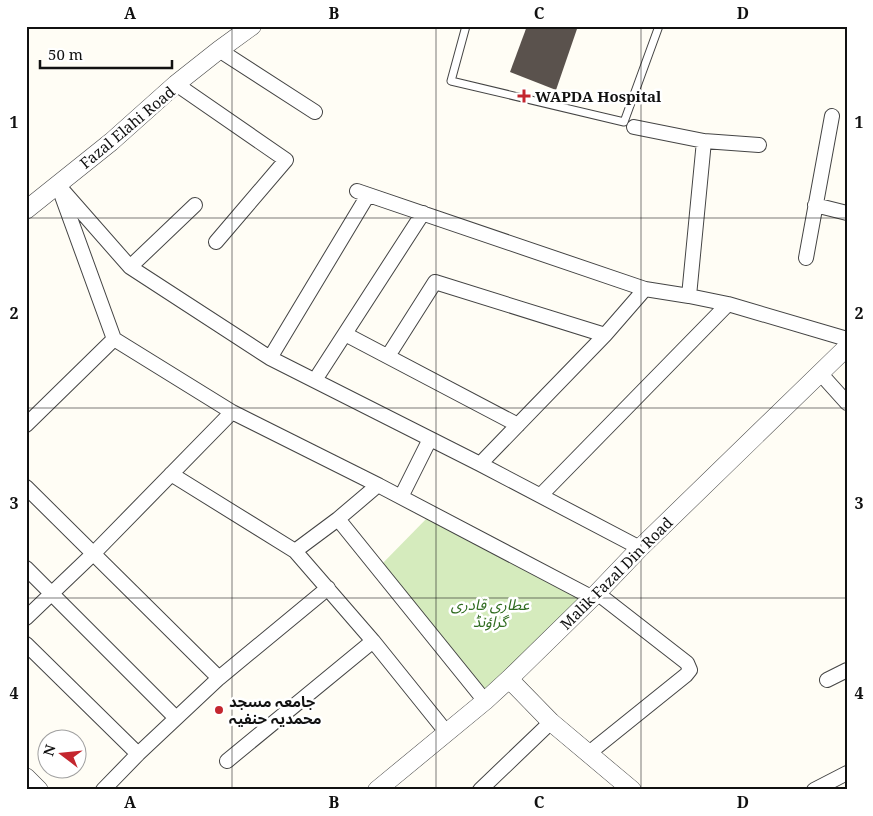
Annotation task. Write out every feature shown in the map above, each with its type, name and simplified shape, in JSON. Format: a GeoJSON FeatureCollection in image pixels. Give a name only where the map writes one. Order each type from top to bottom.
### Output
{"type":"FeatureCollection","features":[{"type":"Feature","properties":{"kind":"street","name":"Fazal Elahi Road"},"geometry":{"type":"LineString","coordinates":[[26,210],[111,142],[176,84],[252,26]]}},
{"type":"Feature","properties":{"kind":"street"},"geometry":{"type":"LineString","coordinates":[[219,50],[315,112]]}},
{"type":"Feature","properties":{"kind":"street"},"geometry":{"type":"LineString","coordinates":[[176,84],[286,160],[216,242]]}},
{"type":"Feature","properties":{"kind":"street"},"geometry":{"type":"LineString","coordinates":[[806,258],[832,116]]}},
{"type":"Feature","properties":{"kind":"street"},"geometry":{"type":"LineString","coordinates":[[634,127],[704,141],[759,144]]}},
{"type":"Feature","properties":{"kind":"street"},"geometry":{"type":"LineString","coordinates":[[688,296],[704,141]]}},
{"type":"Feature","properties":{"kind":"street"},"geometry":{"type":"LineString","coordinates":[[58,184],[130,267],[270,358],[480,464],[640,548]]}},
{"type":"Feature","properties":{"kind":"street"},"geometry":{"type":"LineString","coordinates":[[58,184],[114,339],[232,412],[378,484],[595,596],[687,663],[690,670],[686,675],[589,753]]}},
{"type":"Feature","properties":{"kind":"street"},"geometry":{"type":"LineString","coordinates":[[270,358],[363,193],[644,290],[728,304],[847,339]]}},
{"type":"Feature","properties":{"kind":"street"},"geometry":{"type":"LineString","coordinates":[[130,267],[195,205]]}},
{"type":"Feature","properties":{"kind":"street"},"geometry":{"type":"LineString","coordinates":[[815,206],[847,213]]}},
{"type":"Feature","properties":{"kind":"street"},"geometry":{"type":"LineString","coordinates":[[314,380],[423,214]]}},
{"type":"Feature","properties":{"kind":"street"},"geometry":{"type":"LineString","coordinates":[[388,356],[435,282],[605,335]]}},
{"type":"Feature","properties":{"kind":"street"},"geometry":{"type":"LineString","coordinates":[[480,464],[605,335],[644,290]]}},
{"type":"Feature","properties":{"kind":"street"},"geometry":{"type":"LineString","coordinates":[[540,496],[728,304]]}},
{"type":"Feature","properties":{"kind":"street"},"geometry":{"type":"LineString","coordinates":[[345,334],[518,425]]}},
{"type":"Feature","properties":{"kind":"street"},"geometry":{"type":"LineString","coordinates":[[26,425],[114,339]]}},
{"type":"Feature","properties":{"kind":"street","name":"Malik Fazal Din Road"},"geometry":{"type":"LineString","coordinates":[[377,790],[509,679],[847,346]]}},
{"type":"Feature","properties":{"kind":"street"},"geometry":{"type":"LineString","coordinates":[[820,373],[847,404]]}},
{"type":"Feature","properties":{"kind":"street"},"geometry":{"type":"LineString","coordinates":[[26,618],[94,553],[232,412]]}},
{"type":"Feature","properties":{"kind":"street"},"geometry":{"type":"LineString","coordinates":[[401,496],[430,439]]}},
{"type":"Feature","properties":{"kind":"street"},"geometry":{"type":"LineString","coordinates":[[171,474],[295,550],[447,733]]}},
{"type":"Feature","properties":{"kind":"street"},"geometry":{"type":"LineString","coordinates":[[295,550],[338,519],[378,484]]}},
{"type":"Feature","properties":{"kind":"street"},"geometry":{"type":"LineString","coordinates":[[26,487],[219,678]]}},
{"type":"Feature","properties":{"kind":"street"},"geometry":{"type":"LineString","coordinates":[[338,519],[485,701]]}},
{"type":"Feature","properties":{"kind":"street"},"geometry":{"type":"LineString","coordinates":[[26,568],[176,718]]}},
{"type":"Feature","properties":{"kind":"street"},"geometry":{"type":"LineString","coordinates":[[102,790],[219,678],[328,588]]}},
{"type":"Feature","properties":{"kind":"street"},"geometry":{"type":"LineString","coordinates":[[227,761],[372,641]]}},
{"type":"Feature","properties":{"kind":"street"},"geometry":{"type":"LineString","coordinates":[[26,644],[138,754]]}},
{"type":"Feature","properties":{"kind":"street"},"geometry":{"type":"LineString","coordinates":[[827,680],[847,670]]}},
{"type":"Feature","properties":{"kind":"street"},"geometry":{"type":"LineString","coordinates":[[509,679],[552,722],[632,790]]}},
{"type":"Feature","properties":{"kind":"street"},"geometry":{"type":"LineString","coordinates":[[480,790],[552,722]]}},
{"type":"Feature","properties":{"kind":"street"},"geometry":{"type":"LineString","coordinates":[[814,790],[847,772]]}},
{"type":"Feature","properties":{"kind":"street"},"geometry":{"type":"LineString","coordinates":[[26,778],[39,790]]}},
{"type":"Feature","properties":{"kind":"lane"},"geometry":{"type":"LineString","coordinates":[[466,26],[451,81],[624,122],[659,26]]}},
{"type":"Feature","properties":{"kind":"green space","name":"عطاری قادری گراؤنڈ"},"geometry":{"type":"Polygon","coordinates":[[[432,513],[593,598],[485,701],[378,568],[432,513]]]}},
{"type":"Feature","properties":{"kind":"building"},"geometry":{"type":"Polygon","coordinates":[[[527,26],[578,26],[556,90],[510,72],[527,26]]]}},
{"type":"Feature","properties":{"kind":"place","name":"WAPDA Hospital"},"geometry":{"type":"Point","coordinates":[524,96]}},
{"type":"Feature","properties":{"kind":"place","name":"جامعہ مسجد محمدیہ حنفیہ"},"geometry":{"type":"Point","coordinates":[219,710]}}]}
